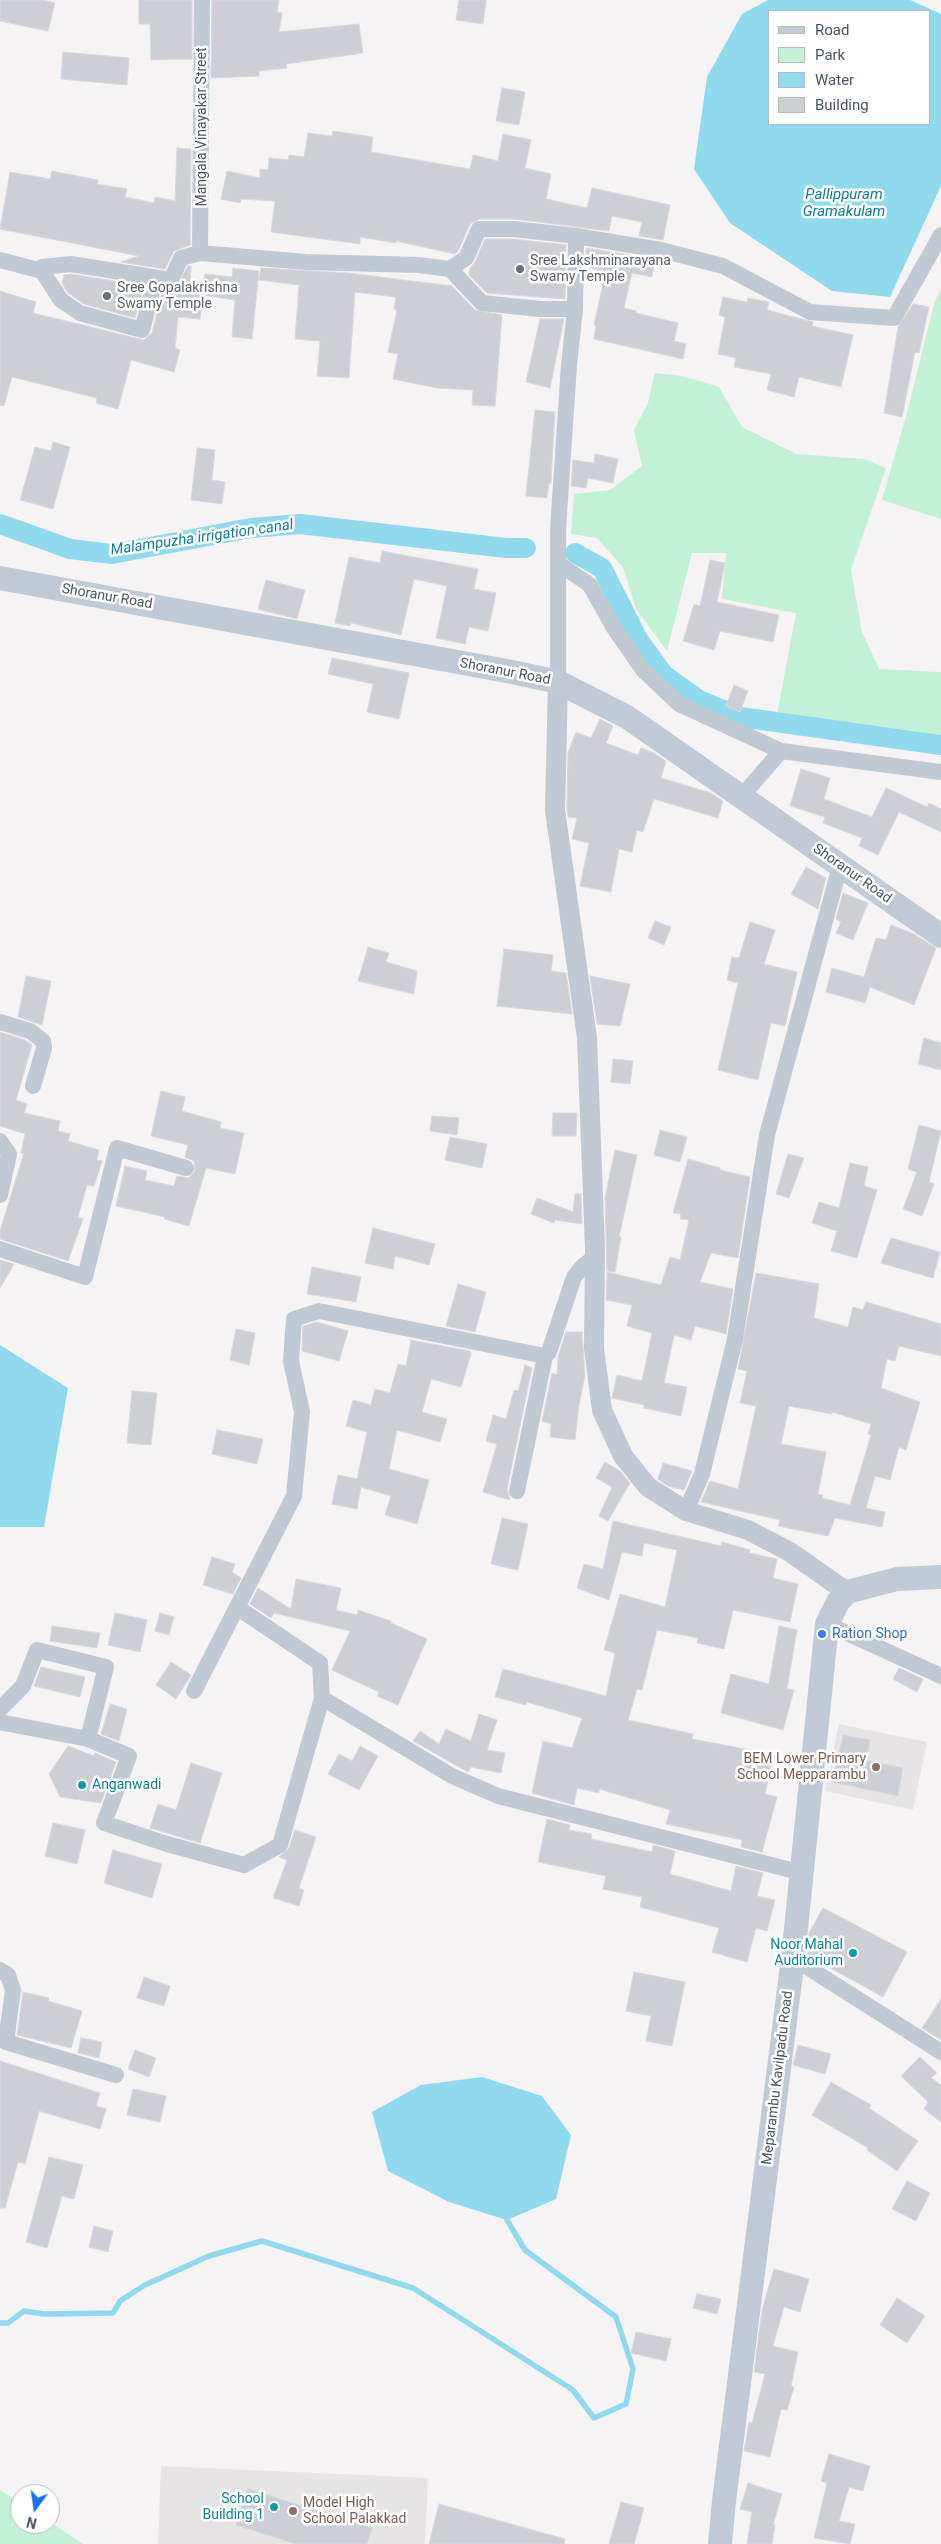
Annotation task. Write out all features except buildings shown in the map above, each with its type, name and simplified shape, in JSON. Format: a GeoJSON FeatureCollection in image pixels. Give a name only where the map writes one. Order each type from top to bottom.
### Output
{"type":"FeatureCollection","features":[{"type":"Feature","properties":{"kind":"main road","name":"Shoranur Road"},"geometry":{"type":"LineString","coordinates":[[0,578],[558,682],[627,717],[941,936]]}},
{"type":"Feature","properties":{"kind":"main road"},"geometry":{"type":"LineString","coordinates":[[847,1592],[897,1579],[941,1577]]}},
{"type":"Feature","properties":{"kind":"main road","name":"Meparambu Kavilpadu Road"},"geometry":{"type":"LineString","coordinates":[[720,2544],[793,1958],[827,1624],[838,1602],[847,1592]]}},
{"type":"Feature","properties":{"kind":"street","name":"Mangala Vinayakar Street"},"geometry":{"type":"LineString","coordinates":[[200,253],[203,174],[202,0]]}},
{"type":"Feature","properties":{"kind":"street"},"geometry":{"type":"LineString","coordinates":[[42,271],[42,267],[71,264],[171,280],[181,258],[200,253],[450,269],[466,258],[479,229],[514,229],[576,236],[661,250],[723,266],[810,312],[894,318],[941,235]]}},
{"type":"Feature","properties":{"kind":"street"},"geometry":{"type":"LineString","coordinates":[[576,236],[575,309],[558,529],[558,682],[555,810],[575,938],[587,1038],[595,1257],[594,1348],[602,1410],[624,1456],[648,1486],[686,1511],[748,1530],[790,1552],[847,1592]]}},
{"type":"Feature","properties":{"kind":"street"},"geometry":{"type":"LineString","coordinates":[[0,260],[42,271],[61,300],[80,313],[142,330],[156,278]]}},
{"type":"Feature","properties":{"kind":"street"},"geometry":{"type":"LineString","coordinates":[[450,269],[482,303],[540,309],[575,309]]}},
{"type":"Feature","properties":{"kind":"street"},"geometry":{"type":"LineString","coordinates":[[559,564],[590,585],[614,628],[642,670],[679,704],[781,751],[941,772]]}},
{"type":"Feature","properties":{"kind":"street"},"geometry":{"type":"LineString","coordinates":[[741,797],[781,751]]}},
{"type":"Feature","properties":{"kind":"street"},"geometry":{"type":"LineString","coordinates":[[686,1511],[702,1474],[736,1339],[767,1135],[840,866]]}},
{"type":"Feature","properties":{"kind":"street"},"geometry":{"type":"LineString","coordinates":[[0,1022],[30,1030],[43,1041],[44,1048],[33,1086]]}},
{"type":"Feature","properties":{"kind":"street"},"geometry":{"type":"LineString","coordinates":[[0,1141],[8,1154],[0,1196]]}},
{"type":"Feature","properties":{"kind":"street"},"geometry":{"type":"LineString","coordinates":[[0,1249],[85,1276],[118,1148],[186,1168]]}},
{"type":"Feature","properties":{"kind":"street"},"geometry":{"type":"LineString","coordinates":[[517,1491],[545,1356],[549,1352],[574,1278],[583,1266],[595,1257]]}},
{"type":"Feature","properties":{"kind":"street"},"geometry":{"type":"LineString","coordinates":[[194,1691],[294,1496],[302,1412],[290,1361],[294,1319],[319,1311],[545,1356]]}},
{"type":"Feature","properties":{"kind":"street"},"geometry":{"type":"LineString","coordinates":[[0,1722],[88,1739],[129,1756],[104,1823],[167,1844],[244,1865],[280,1845],[322,1698],[320,1663],[238,1608]]}},
{"type":"Feature","properties":{"kind":"street"},"geometry":{"type":"LineString","coordinates":[[827,1624],[941,1676]]}},
{"type":"Feature","properties":{"kind":"street"},"geometry":{"type":"LineString","coordinates":[[0,1709],[23,1686],[37,1650],[106,1667],[88,1739]]}},
{"type":"Feature","properties":{"kind":"street"},"geometry":{"type":"LineString","coordinates":[[322,1698],[452,1776],[498,1796],[803,1872]]}},
{"type":"Feature","properties":{"kind":"street"},"geometry":{"type":"LineString","coordinates":[[793,1958],[941,2052]]}},
{"type":"Feature","properties":{"kind":"street"},"geometry":{"type":"LineString","coordinates":[[0,1970],[8,1975],[13,1990],[6,2042],[116,2075]]}},
{"type":"Feature","properties":{"kind":"shaded area","name":"BEM Lower Primary School Mepparambu"},"geometry":{"type":"Polygon","coordinates":[[[839,1724],[927,1742],[913,1810],[825,1791],[839,1724]]]}},
{"type":"Feature","properties":{"kind":"shaded area","name":"Model High School Palakkad"},"geometry":{"type":"Polygon","coordinates":[[[161,2466],[428,2478],[425,2544],[158,2544],[161,2466]]]}},
{"type":"Feature","properties":{"kind":"green space"},"geometry":{"type":"Polygon","coordinates":[[[941,288],[941,519],[882,500],[907,413],[934,304],[941,288]]]}},
{"type":"Feature","properties":{"kind":"green space"},"geometry":{"type":"Polygon","coordinates":[[[655,373],[683,376],[719,387],[742,427],[796,454],[864,459],[886,468],[851,570],[862,632],[879,669],[941,672],[941,737],[921,732],[855,723],[777,715],[796,613],[722,599],[726,553],[692,553],[667,651],[636,609],[623,567],[597,538],[571,534],[574,494],[610,490],[642,466],[634,430],[648,403],[655,373]]]}},
{"type":"Feature","properties":{"kind":"green space"},"geometry":{"type":"Polygon","coordinates":[[[0,2490],[10,2496],[10,2534],[60,2534],[60,2529],[83,2544],[0,2544],[0,2490]]]}},
{"type":"Feature","properties":{"kind":"water","name":"Pallippuram Gramakulam"},"geometry":{"type":"Polygon","coordinates":[[[768,0],[910,0],[941,14],[941,186],[890,297],[832,291],[730,223],[694,169],[707,77],[742,14],[768,0]]]}},
{"type":"Feature","properties":{"kind":"water"},"geometry":{"type":"Polygon","coordinates":[[[0,1345],[68,1388],[44,1527],[0,1527],[0,1345]]]}},
{"type":"Feature","properties":{"kind":"water"},"geometry":{"type":"Polygon","coordinates":[[[482,2077],[542,2096],[571,2135],[556,2199],[507,2220],[449,2202],[388,2171],[372,2112],[421,2085],[482,2077]]]}},
{"type":"Feature","properties":{"kind":"waterway","name":"Malampuzha irrigation canal"},"geometry":{"type":"LineString","coordinates":[[0,524],[70,549],[112,554],[251,528],[300,524],[506,548],[526,548]]}},
{"type":"Feature","properties":{"kind":"waterway","name":"Malampuzha irrigation canal"},"geometry":{"type":"LineString","coordinates":[[575,553],[602,568],[638,639],[664,675],[699,700],[740,717],[941,745]]}},
{"type":"Feature","properties":{"kind":"waterway"},"geometry":{"type":"LineString","coordinates":[[0,2323],[8,2323],[24,2311],[44,2314],[113,2313],[120,2301],[145,2285],[209,2256],[262,2241],[413,2288],[573,2390],[594,2418],[626,2404],[633,2369],[616,2317],[525,2250],[507,2220]]}},
{"type":"Feature","properties":{"kind":"place","name":"Sree Lakshminarayana Swamy Temple"},"geometry":{"type":"Point","coordinates":[520,269]}},
{"type":"Feature","properties":{"kind":"place","name":"Sree Gopalakrishna Swamy Temple"},"geometry":{"type":"Point","coordinates":[107,296]}},
{"type":"Feature","properties":{"kind":"place","name":"Ration Shop"},"geometry":{"type":"Point","coordinates":[822,1634]}},
{"type":"Feature","properties":{"kind":"place","name":"BEM Lower Primary School Mepparambu"},"geometry":{"type":"Point","coordinates":[876,1767]}},
{"type":"Feature","properties":{"kind":"place","name":"Anganwadi"},"geometry":{"type":"Point","coordinates":[82,1785]}},
{"type":"Feature","properties":{"kind":"place","name":"Noor Mahal Auditorium"},"geometry":{"type":"Point","coordinates":[853,1953]}},
{"type":"Feature","properties":{"kind":"place","name":"School Building 1"},"geometry":{"type":"Point","coordinates":[274,2507]}},
{"type":"Feature","properties":{"kind":"place","name":"Model High School Palakkad"},"geometry":{"type":"Point","coordinates":[293,2511]}}]}
